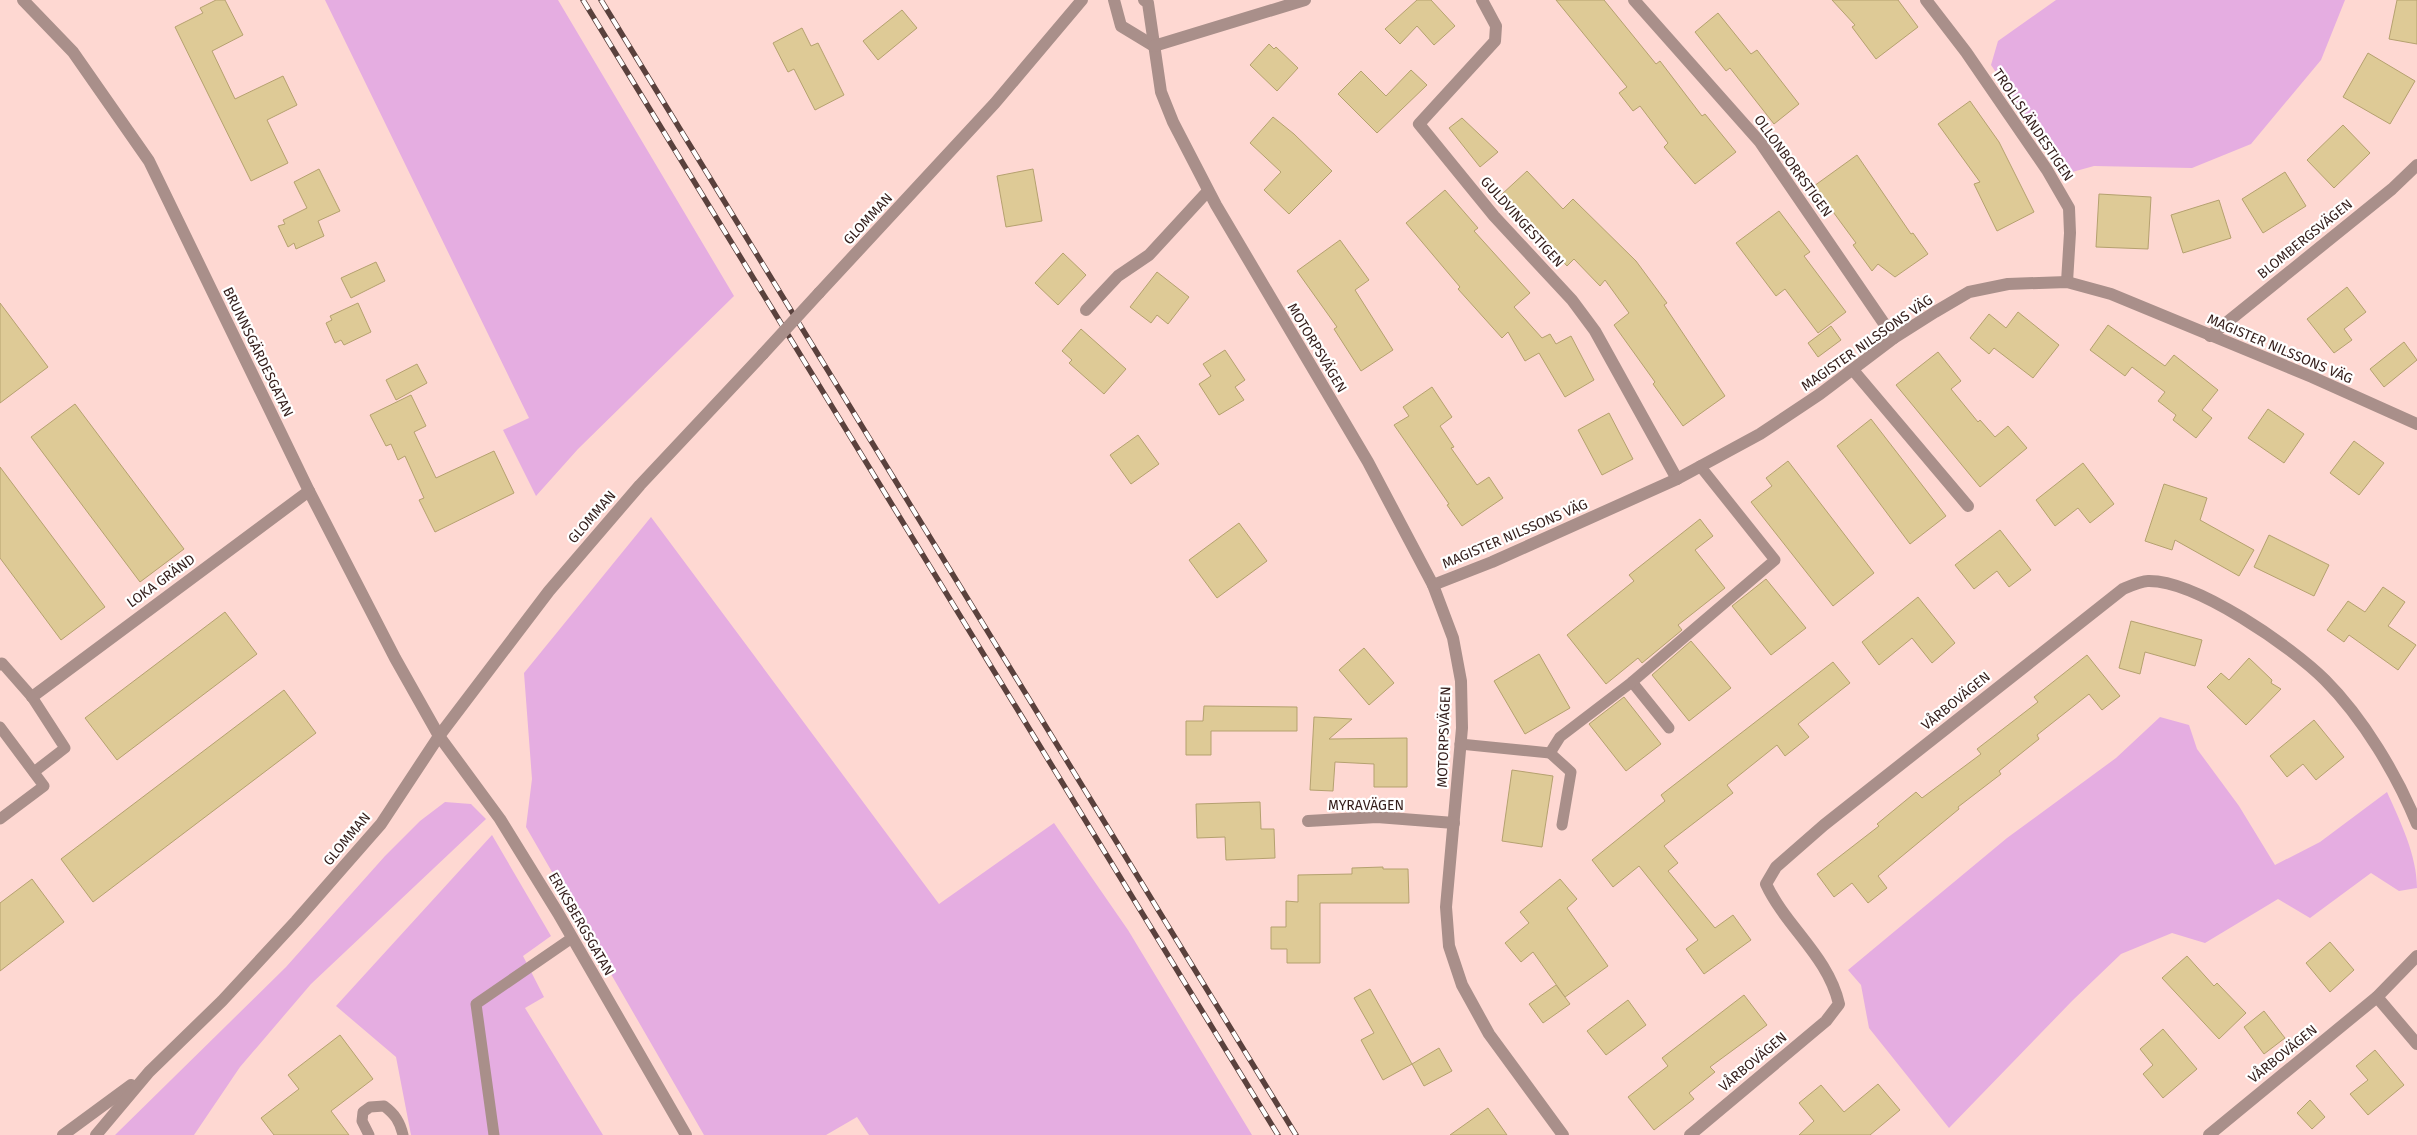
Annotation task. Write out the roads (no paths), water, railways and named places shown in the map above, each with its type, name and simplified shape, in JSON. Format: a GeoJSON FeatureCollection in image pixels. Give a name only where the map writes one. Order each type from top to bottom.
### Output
{"type":"FeatureCollection","features":[{"type":"Feature","properties":{"kind":"street","name":"BRUNNSGÄRDESGATAN"},"geometry":{"type":"LineString","coordinates":[[23,0],[73,52],[149,161],[310,491],[395,658],[439,736]]}},
{"type":"Feature","properties":{"kind":"street","name":"GLOMMAN"},"geometry":{"type":"LineString","coordinates":[[96,1135],[149,1072],[222,1001],[296,921],[381,824],[439,736],[549,591],[594,538],[995,103],[1082,0]]}},
{"type":"Feature","properties":{"kind":"street"},"geometry":{"type":"LineString","coordinates":[[1114,0],[1121,26],[1154,46],[1305,0]]}},
{"type":"Feature","properties":{"kind":"street","name":"MOTORPSVÄGEN"},"geometry":{"type":"LineString","coordinates":[[1144,0],[1148,3],[1161,92],[1173,122],[1208,191],[1289,332],[1368,462],[1433,585],[1452,638],[1461,681],[1460,744],[1446,908],[1449,946],[1462,986],[1489,1034],[1563,1135]]}},
{"type":"Feature","properties":{"kind":"street","name":"GULDVINGESTIGEN"},"geometry":{"type":"LineString","coordinates":[[1482,0],[1496,26],[1495,41],[1419,124],[1494,216],[1572,300],[1590,324],[1677,479]]}},
{"type":"Feature","properties":{"kind":"street","name":"OLLONBORRSTIGEN"},"geometry":{"type":"LineString","coordinates":[[1634,0],[1760,142],[1894,338]]}},
{"type":"Feature","properties":{"kind":"street","name":"TROLLSLÄNDESTIGEN"},"geometry":{"type":"LineString","coordinates":[[1926,0],[1966,52],[2047,170],[2069,208],[2070,233],[2067,282]]}},
{"type":"Feature","properties":{"kind":"street","name":"BLOMBERGSVÄGEN"},"geometry":{"type":"LineString","coordinates":[[2210,336],[2392,189],[2417,165]]}},
{"type":"Feature","properties":{"kind":"street"},"geometry":{"type":"LineString","coordinates":[[1086,310],[1118,276],[1149,255],[1208,191]]}},
{"type":"Feature","properties":{"kind":"street","name":"MAGISTER NILSSONS VÄG"},"geometry":{"type":"LineString","coordinates":[[1433,585],[1492,562],[1677,479],[1760,434],[1853,370],[1894,338],[1969,292],[2008,284],[2067,282],[2111,294],[2417,424]]}},
{"type":"Feature","properties":{"kind":"street"},"geometry":{"type":"LineString","coordinates":[[1853,370],[1968,506]]}},
{"type":"Feature","properties":{"kind":"street","name":"LOKA GRÄND"},"geometry":{"type":"LineString","coordinates":[[32,697],[310,491]]}},
{"type":"Feature","properties":{"kind":"street","name":"VÅRBOVÄGEN"},"geometry":{"type":"LineString","coordinates":[[1690,1135],[1826,1021],[1839,1004],[1835,987],[1814,951],[1775,903],[1766,884],[1776,867],[1824,825],[2123,589],[2148,581],[2182,588],[2219,603],[2278,642],[2319,674],[2360,723],[2395,776],[2417,824]]}},
{"type":"Feature","properties":{"kind":"street","name":"ERIKSBERGSGATAN"},"geometry":{"type":"LineString","coordinates":[[439,736],[500,819],[572,938],[686,1135]]}},
{"type":"Feature","properties":{"kind":"street","name":"MYRAVÄGEN"},"geometry":{"type":"LineString","coordinates":[[1308,821],[1377,817],[1454,823]]}},
{"type":"Feature","properties":{"kind":"street","name":"VÅRBOVÄGEN"},"geometry":{"type":"LineString","coordinates":[[2209,1135],[2377,997],[2417,956]]}},
{"type":"Feature","properties":{"kind":"street"},"geometry":{"type":"LineString","coordinates":[[2377,997],[2417,1044]]}},
{"type":"Feature","properties":{"kind":"street","name":"GLOMMAN"},"geometry":{"type":"LineString","coordinates":[[64,1135],[149,1072]]}},
{"type":"Feature","properties":{"kind":"lane"},"geometry":{"type":"LineString","coordinates":[[1550,754],[1560,737],[1632,682],[1775,560],[1700,466]]}},
{"type":"Feature","properties":{"kind":"lane"},"geometry":{"type":"LineString","coordinates":[[0,665],[2,663],[32,697],[65,748],[34,772]]}},
{"type":"Feature","properties":{"kind":"lane"},"geometry":{"type":"LineString","coordinates":[[1632,682],[1669,728]]}},
{"type":"Feature","properties":{"kind":"lane"},"geometry":{"type":"LineString","coordinates":[[0,727],[44,786],[0,819]]}},
{"type":"Feature","properties":{"kind":"lane"},"geometry":{"type":"LineString","coordinates":[[1460,744],[1550,754],[1571,772],[1562,826]]}},
{"type":"Feature","properties":{"kind":"lane"},"geometry":{"type":"LineString","coordinates":[[494,1135],[476,1004],[572,938]]}},
{"type":"Feature","properties":{"kind":"lane"},"geometry":{"type":"LineString","coordinates":[[369,1135],[362,1121],[363,1112],[370,1107],[384,1106],[392,1112],[400,1123],[403,1135]]}},
{"type":"Feature","properties":{"kind":"railway"},"geometry":{"type":"LineString","coordinates":[[583,0],[1278,1135]]}},
{"type":"Feature","properties":{"kind":"railway"},"geometry":{"type":"LineString","coordinates":[[601,0],[1296,1135]]}}]}
